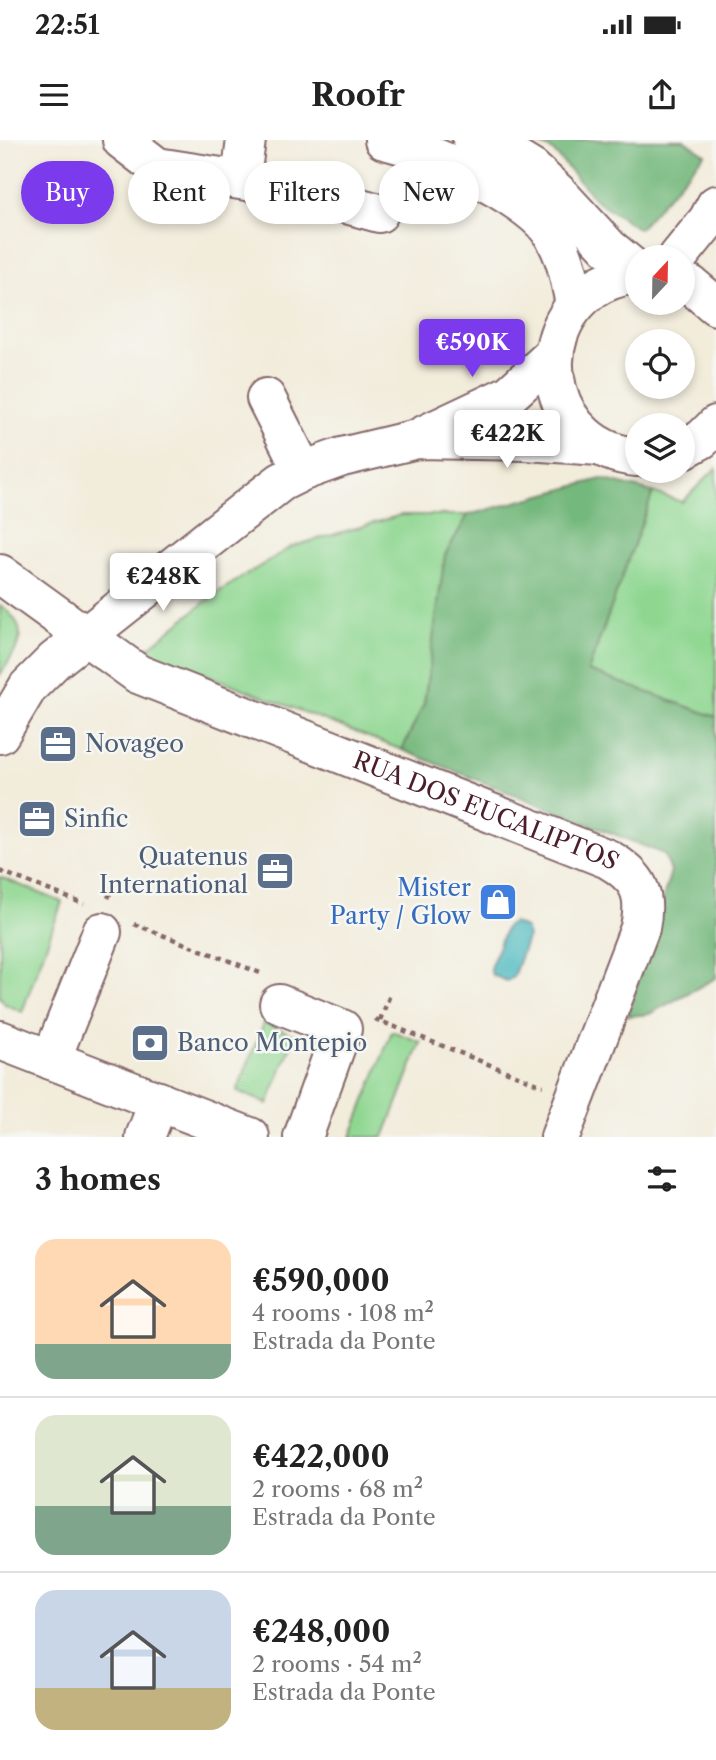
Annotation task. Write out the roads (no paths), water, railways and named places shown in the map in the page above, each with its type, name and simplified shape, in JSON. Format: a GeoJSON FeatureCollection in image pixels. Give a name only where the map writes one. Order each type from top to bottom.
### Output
{"type":"FeatureCollection","features":[{"type":"Feature","properties":{"kind":"street"},"geometry":{"type":"LineString","coordinates":[[122,140],[157,167],[241,178],[379,213]]}},
{"type":"Feature","properties":{"kind":"street"},"geometry":{"type":"LineString","coordinates":[[241,178],[246,140]]}},
{"type":"Feature","properties":{"kind":"street"},"geometry":{"type":"LineString","coordinates":[[472,140],[504,152],[532,169],[625,262]]}},
{"type":"Feature","properties":{"kind":"street"},"geometry":{"type":"LineString","coordinates":[[389,141],[511,195],[527,209],[548,228],[561,250],[575,305]]}},
{"type":"Feature","properties":{"kind":"street"},"geometry":{"type":"LineString","coordinates":[[688,245],[702,229],[716,205]]}},
{"type":"Feature","properties":{"kind":"street"},"geometry":{"type":"LineString","coordinates":[[625,275],[593,288],[575,305],[560,328],[553,355],[554,382],[563,407],[579,430],[600,446],[625,456]]}},
{"type":"Feature","properties":{"kind":"street"},"geometry":{"type":"LineString","coordinates":[[695,288],[716,306]]}},
{"type":"Feature","properties":{"kind":"street"},"geometry":{"type":"LineString","coordinates":[[0,734],[28,687],[54,661],[281,482],[342,457],[417,439],[509,394],[553,355]]}},
{"type":"Feature","properties":{"kind":"street"},"geometry":{"type":"LineString","coordinates":[[267,398],[303,471]]}},
{"type":"Feature","properties":{"kind":"street"},"geometry":{"type":"LineString","coordinates":[[695,443],[716,425]]}},
{"type":"Feature","properties":{"kind":"street"},"geometry":{"type":"LineString","coordinates":[[417,439],[527,441],[600,446]]}},
{"type":"Feature","properties":{"kind":"street","name":"RUA DOS EUCALIPTOS"},"geometry":{"type":"LineString","coordinates":[[0,574],[138,674],[596,854],[625,869],[635,880],[641,893],[644,908],[640,928],[560,1137]]}},
{"type":"Feature","properties":{"kind":"street"},"geometry":{"type":"LineString","coordinates":[[51,1059],[102,932]]}},
{"type":"Feature","properties":{"kind":"street"},"geometry":{"type":"LineString","coordinates":[[279,1004],[342,1029],[303,1137]]}},
{"type":"Feature","properties":{"kind":"street"},"geometry":{"type":"LineString","coordinates":[[0,1040],[250,1137]]}},
{"type":"Feature","properties":{"kind":"street"},"geometry":{"type":"LineString","coordinates":[[145,1137],[159,1101]]}},
{"type":"Feature","properties":{"kind":"water"},"geometry":{"type":"Polygon","coordinates":[[[513,923],[525,928],[528,936],[513,977],[507,981],[492,975],[490,968],[506,927],[513,923]]]}},
{"type":"Feature","properties":{"kind":"place","name":"Novageo"},"geometry":{"type":"Point","coordinates":[58,744]}},
{"type":"Feature","properties":{"kind":"place","name":"Sinfic"},"geometry":{"type":"Point","coordinates":[37,819]}},
{"type":"Feature","properties":{"kind":"place","name":"Quatenus International"},"geometry":{"type":"Point","coordinates":[275,871]}},
{"type":"Feature","properties":{"kind":"place","name":"Mister Party / Glow"},"geometry":{"type":"Point","coordinates":[498,902]}},
{"type":"Feature","properties":{"kind":"place","name":"Banco Montepio"},"geometry":{"type":"Point","coordinates":[150,1043]}}]}
